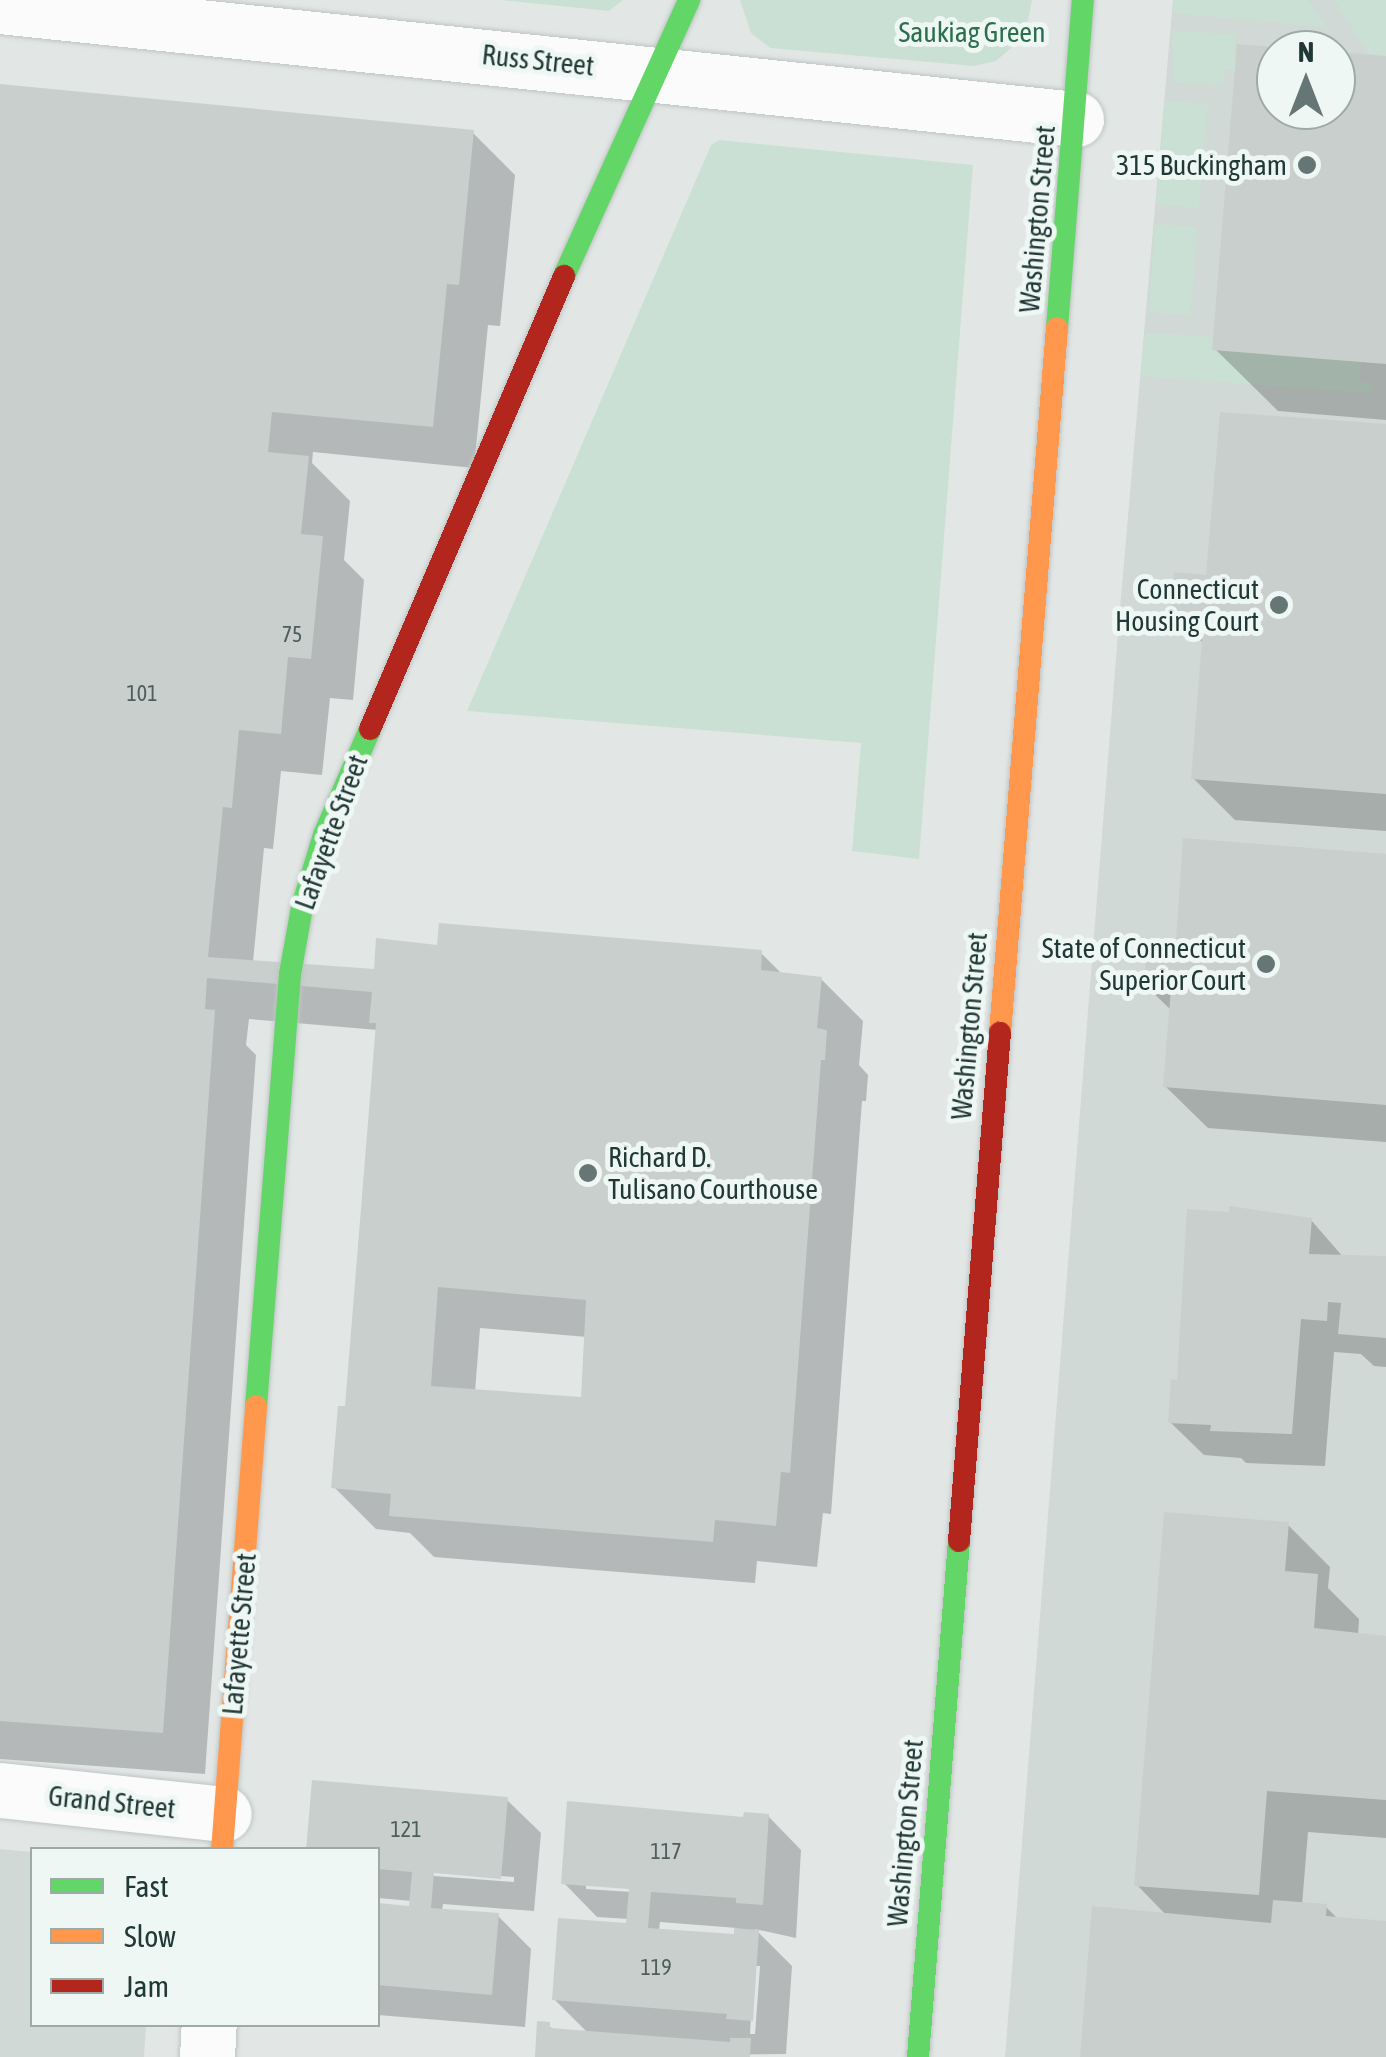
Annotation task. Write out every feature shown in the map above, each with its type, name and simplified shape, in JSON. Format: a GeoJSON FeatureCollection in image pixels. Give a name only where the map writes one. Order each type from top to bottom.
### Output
{"type":"FeatureCollection","features":[{"type":"Feature","properties":{"kind":"main road","name":"Lafayette Street"},"geometry":{"type":"LineString","coordinates":[[223,1831],[290,974],[302,907],[324,835],[524,364],[689,0]]}},
{"type":"Feature","properties":{"kind":"main road","name":"Washington Street"},"geometry":{"type":"LineString","coordinates":[[918,2057],[1083,0]]}},
{"type":"Feature","properties":{"kind":"street","name":"Russ Street"},"geometry":{"type":"LineString","coordinates":[[0,6],[658,72],[1076,120]]}},
{"type":"Feature","properties":{"kind":"street","name":"Grand Street"},"geometry":{"type":"LineString","coordinates":[[0,1790],[223,1831]]}},
{"type":"Feature","properties":{"kind":"street"},"geometry":{"type":"LineString","coordinates":[[207,2057],[209,2027]]}},
{"type":"Feature","properties":{"kind":"shaded area"},"geometry":{"type":"Polygon","coordinates":[[[1173,0],[1386,0],[1386,2057],[1005,2057],[1120,608],[1173,0]]]}},
{"type":"Feature","properties":{"kind":"shaded area"},"geometry":{"type":"Polygon","coordinates":[[[0,1849],[30,1852],[30,2027],[146,2027],[144,2057],[0,2057],[0,1849]]]}},
{"type":"Feature","properties":{"kind":"green space"},"geometry":{"type":"Polygon","coordinates":[[[500,0],[623,0],[609,11],[500,0]]]}},
{"type":"Feature","properties":{"kind":"green space","name":"Saukiag Green"},"geometry":{"type":"Polygon","coordinates":[[[740,0],[1032,0],[1025,36],[996,61],[974,66],[770,48],[751,33],[740,0]]]}},
{"type":"Feature","properties":{"kind":"green space"},"geometry":{"type":"Polygon","coordinates":[[[1173,0],[1308,0],[1326,27],[1172,13],[1173,0]]]}},
{"type":"Feature","properties":{"kind":"green space"},"geometry":{"type":"Polygon","coordinates":[[[1334,0],[1386,0],[1386,56],[1369,54],[1334,0]]]}},
{"type":"Feature","properties":{"kind":"green space"},"geometry":{"type":"Polygon","coordinates":[[[1172,31],[1235,34],[1235,71],[1224,70],[1223,85],[1174,82],[1172,31]]]}},
{"type":"Feature","properties":{"kind":"green space"},"geometry":{"type":"Polygon","coordinates":[[[1165,101],[1208,105],[1199,208],[1156,205],[1165,101]]]}},
{"type":"Feature","properties":{"kind":"green space"},"geometry":{"type":"Polygon","coordinates":[[[719,140],[973,165],[919,859],[852,851],[861,743],[467,711],[711,145],[719,140]]]}},
{"type":"Feature","properties":{"kind":"green space"},"geometry":{"type":"Polygon","coordinates":[[[1155,224],[1197,227],[1191,315],[1149,312],[1155,224]]]}},
{"type":"Feature","properties":{"kind":"green space"},"geometry":{"type":"Polygon","coordinates":[[[1145,333],[1213,337],[1212,349],[1362,362],[1359,382],[1372,384],[1371,393],[1141,376],[1145,333]]]}},
{"type":"Feature","properties":{"kind":"building","name":"315 Buckingham"},"geometry":{"type":"Polygon","coordinates":[[[1237,44],[1256,45],[1256,130],[1356,130],[1356,54],[1386,56],[1386,364],[1212,350],[1237,44]]]}},
{"type":"Feature","properties":{"kind":"building"},"geometry":{"type":"Polygon","coordinates":[[[0,84],[474,130],[459,285],[447,284],[433,427],[272,412],[268,452],[309,456],[301,534],[323,536],[311,659],[288,657],[281,734],[239,730],[232,808],[223,807],[208,957],[374,969],[376,938],[437,945],[439,923],[762,950],[761,970],[822,977],[817,1028],[827,1030],[825,1060],[821,1060],[790,1473],[781,1472],[776,1526],[715,1520],[713,1542],[389,1516],[391,1494],[331,1488],[338,1406],[345,1406],[376,1023],[369,1023],[372,992],[207,978],[205,1009],[215,1010],[163,1733],[0,1721],[0,84]],[[438,1287],[431,1386],[581,1397],[586,1300],[438,1287]]]}},
{"type":"Feature","properties":{"kind":"building","name":"Connecticut Housing Court"},"geometry":{"type":"Polygon","coordinates":[[[1220,412],[1386,424],[1386,794],[1191,779],[1204,616],[1171,614],[1172,596],[1174,572],[1206,575],[1220,412]]]}},
{"type":"Feature","properties":{"kind":"building","name":"State of Connecticut Superior Court"},"geometry":{"type":"Polygon","coordinates":[[[1183,838],[1386,854],[1386,1105],[1163,1087],[1171,989],[1144,986],[1147,938],[1176,941],[1183,838]]]}},
{"type":"Feature","properties":{"kind":"building"},"geometry":{"type":"Polygon","coordinates":[[[1229,1206],[1312,1218],[1309,1254],[1386,1256],[1386,1338],[1338,1334],[1341,1303],[1328,1302],[1327,1321],[1301,1319],[1292,1434],[1210,1431],[1211,1425],[1168,1423],[1171,1379],[1177,1380],[1187,1209],[1229,1212],[1229,1206]]]}},
{"type":"Feature","properties":{"kind":"building"},"geometry":{"type":"Polygon","coordinates":[[[1164,1512],[1289,1522],[1285,1571],[1318,1574],[1314,1628],[1386,1636],[1386,1800],[1267,1791],[1259,1895],[1134,1886],[1164,1512]]]}},
{"type":"Feature","properties":{"kind":"building"},"geometry":{"type":"Polygon","coordinates":[[[312,1780],[508,1797],[501,1879],[434,1873],[431,1908],[499,1913],[492,1995],[380,1985],[380,1903],[409,1906],[412,1872],[380,1869],[380,1847],[306,1847],[312,1780]]]}},
{"type":"Feature","properties":{"kind":"building"},"geometry":{"type":"Polygon","coordinates":[[[567,1801],[743,1817],[744,1812],[769,1814],[763,1905],[736,1903],[736,1898],[651,1892],[648,1928],[734,1934],[734,1928],[759,1930],[753,2021],[726,2019],[727,2014],[552,2000],[558,1918],[626,1923],[629,1889],[561,1884],[567,1801]]]}},
{"type":"Feature","properties":{"kind":"building"},"geometry":{"type":"Polygon","coordinates":[[[1273,1900],[1327,1904],[1326,1916],[1386,1921],[1386,2057],[1080,2057],[1092,1906],[1271,1923],[1273,1900]]]}},
{"type":"Feature","properties":{"kind":"building"},"geometry":{"type":"Polygon","coordinates":[[[537,2021],[550,2022],[550,2028],[730,2042],[730,2038],[751,2038],[750,2057],[535,2057],[537,2021]]]}},
{"type":"Feature","properties":{"kind":"traffic: fast"},"geometry":{"type":"LineString","coordinates":[[564,276],[689,0]]}},
{"type":"Feature","properties":{"kind":"traffic: fast"},"geometry":{"type":"LineString","coordinates":[[1057,328],[1083,0]]}},
{"type":"Feature","properties":{"kind":"traffic: fast"},"geometry":{"type":"LineString","coordinates":[[256,1406],[290,974],[302,907],[324,835],[370,729]]}},
{"type":"Feature","properties":{"kind":"traffic: fast"},"geometry":{"type":"LineString","coordinates":[[918,2057],[959,1541]]}},
{"type":"Feature","properties":{"kind":"traffic: slow"},"geometry":{"type":"LineString","coordinates":[[1000,1033],[1057,328]]}},
{"type":"Feature","properties":{"kind":"traffic: slow"},"geometry":{"type":"LineString","coordinates":[[222,1847],[256,1406]]}},
{"type":"Feature","properties":{"kind":"traffic: jam"},"geometry":{"type":"LineString","coordinates":[[370,729],[564,276]]}},
{"type":"Feature","properties":{"kind":"traffic: jam"},"geometry":{"type":"LineString","coordinates":[[959,1541],[1000,1033]]}},
{"type":"Feature","properties":{"kind":"place","name":"315 Buckingham"},"geometry":{"type":"Point","coordinates":[1307,165]}},
{"type":"Feature","properties":{"kind":"place","name":"Connecticut Housing Court"},"geometry":{"type":"Point","coordinates":[1279,605]}},
{"type":"Feature","properties":{"kind":"place","name":"State of Connecticut Superior Court"},"geometry":{"type":"Point","coordinates":[1266,964]}},
{"type":"Feature","properties":{"kind":"place","name":"Richard D. Tulisano Courthouse"},"geometry":{"type":"Point","coordinates":[588,1173]}}]}
